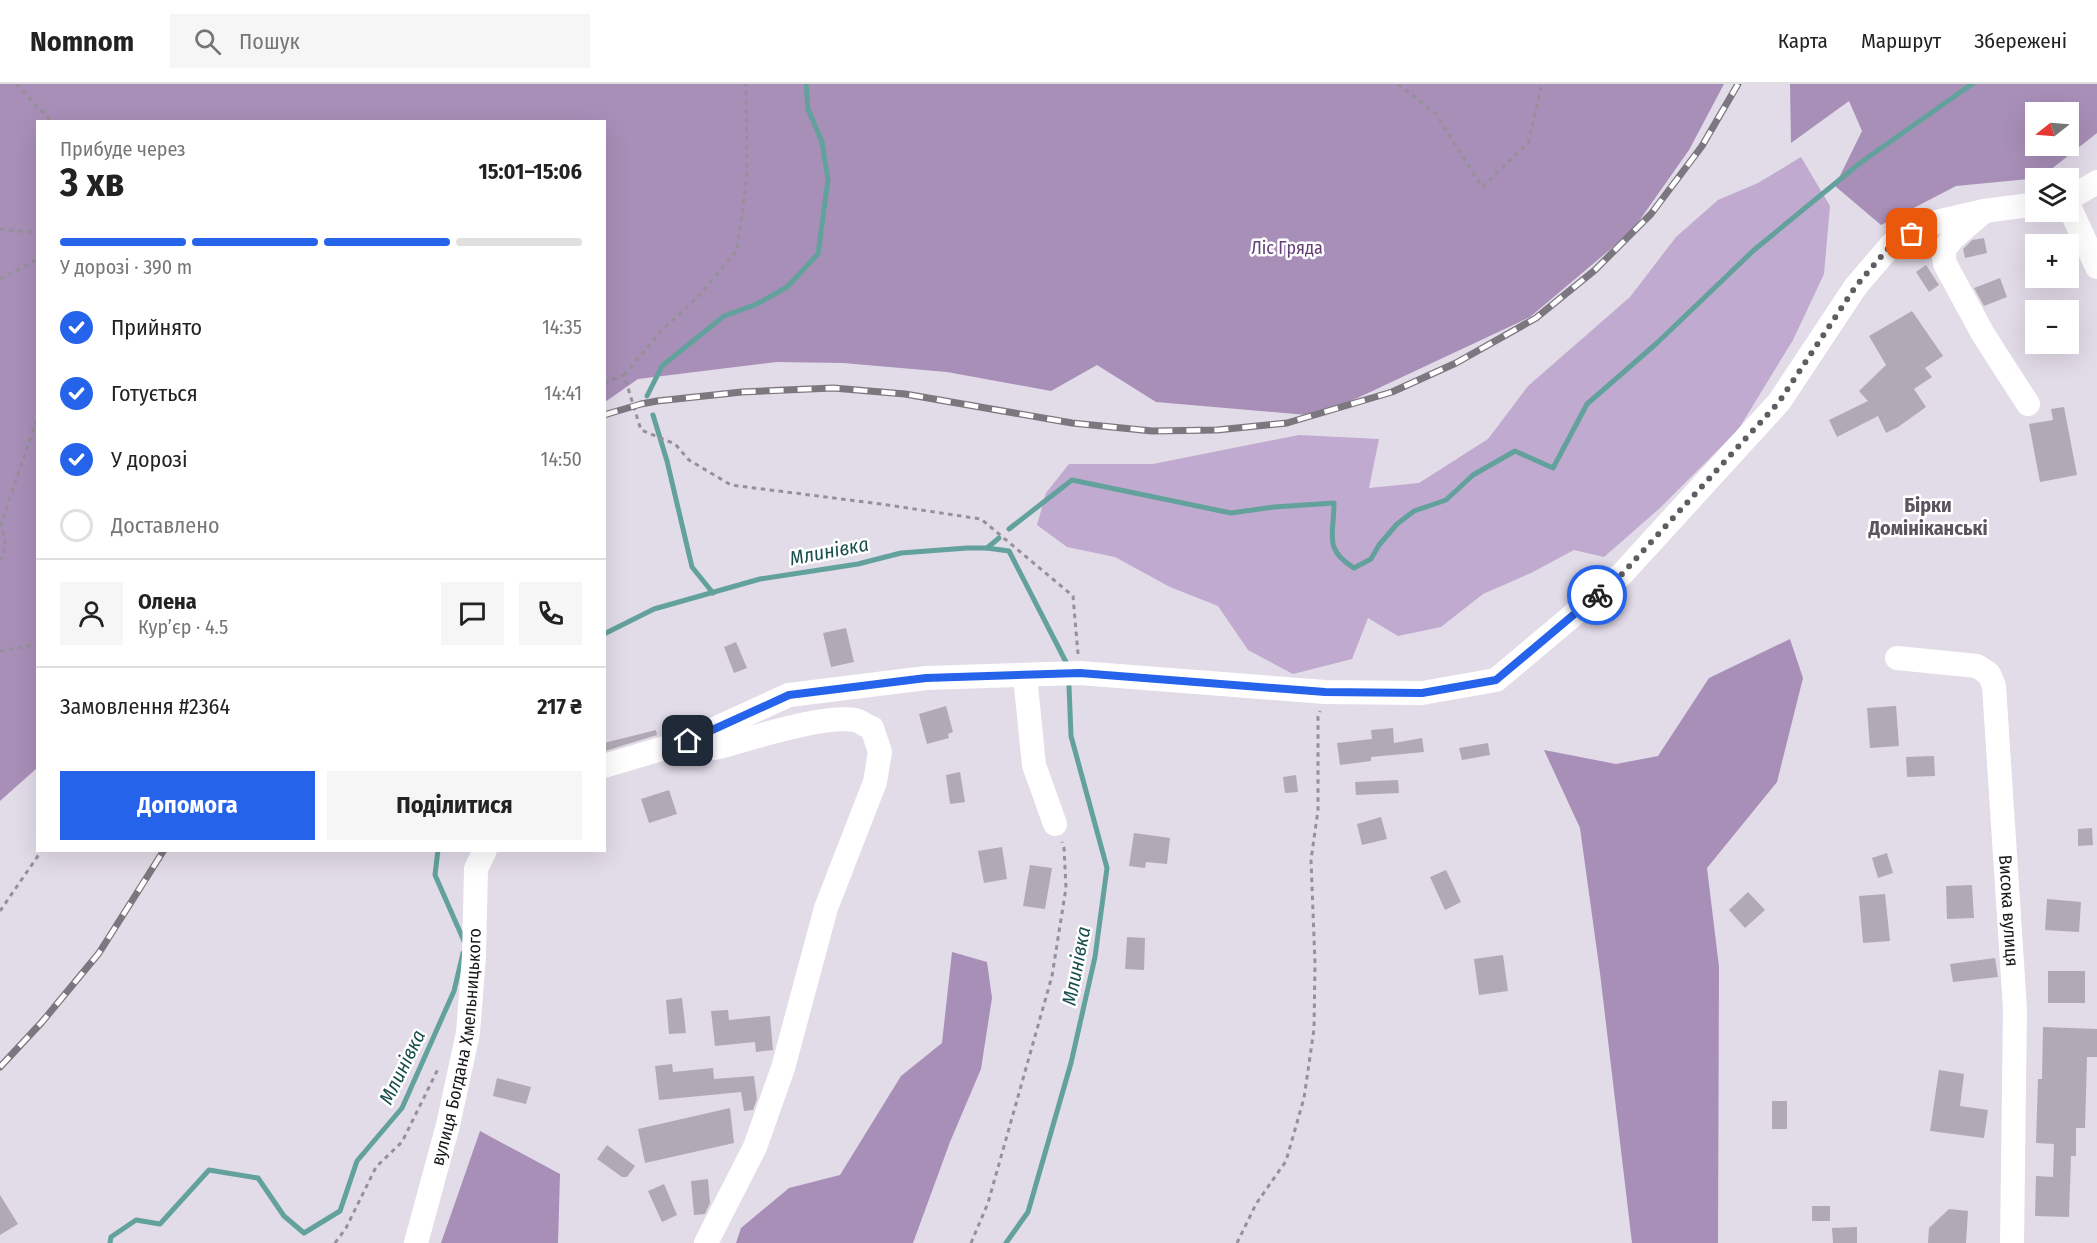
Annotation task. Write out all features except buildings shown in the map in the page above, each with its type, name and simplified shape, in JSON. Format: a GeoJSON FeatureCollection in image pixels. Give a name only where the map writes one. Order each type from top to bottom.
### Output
{"type":"FeatureCollection","features":[{"type":"Feature","properties":{"kind":"street"},"geometry":{"type":"LineString","coordinates":[[2079,193],[2097,182]]}},
{"type":"Feature","properties":{"kind":"street"},"geometry":{"type":"LineString","coordinates":[[606,765],[688,741],[789,695],[926,678],[1080,673],[1325,692],[1422,693],[1496,680],[1622,574],[1779,402],[1856,286],[1892,244],[1932,223],[1984,211],[2025,205]]}},
{"type":"Feature","properties":{"kind":"street"},"geometry":{"type":"LineString","coordinates":[[1984,211],[1952,239],[1943,251],[1945,264],[1983,334],[2028,404]]}},
{"type":"Feature","properties":{"kind":"street"},"geometry":{"type":"LineString","coordinates":[[2076,222],[2097,267]]}},
{"type":"Feature","properties":{"kind":"street","name":"Висока вулиця"},"geometry":{"type":"LineString","coordinates":[[1896,658],[1977,666],[1989,674],[1994,686],[2015,1008],[2012,1243]]}},
{"type":"Feature","properties":{"kind":"street"},"geometry":{"type":"LineString","coordinates":[[1025,676],[1034,765],[1055,824]]}},
{"type":"Feature","properties":{"kind":"street"},"geometry":{"type":"LineString","coordinates":[[702,735],[705,746],[716,748],[780,730],[827,721],[856,720],[872,728],[880,752],[875,782],[826,908],[783,1068],[755,1147],[706,1243]]}},
{"type":"Feature","properties":{"kind":"street","name":"вулиця Богдана Хмельницького"},"geometry":{"type":"LineString","coordinates":[[416,1243],[448,1125],[468,1033],[474,956],[476,869],[484,852]]}},
{"type":"Feature","properties":{"kind":"path"},"geometry":{"type":"LineString","coordinates":[[16,84],[50,120]]}},
{"type":"Feature","properties":{"kind":"path"},"geometry":{"type":"LineString","coordinates":[[606,382],[624,375],[663,329],[697,297],[737,250],[747,175],[746,84]]}},
{"type":"Feature","properties":{"kind":"path"},"geometry":{"type":"LineString","coordinates":[[1398,84],[1436,114],[1482,187],[1528,143],[1542,84]]}},
{"type":"Feature","properties":{"kind":"path"},"geometry":{"type":"LineString","coordinates":[[0,229],[36,233]]}},
{"type":"Feature","properties":{"kind":"path"},"geometry":{"type":"LineString","coordinates":[[0,279],[36,260]]}},
{"type":"Feature","properties":{"kind":"path"},"geometry":{"type":"LineString","coordinates":[[624,375],[641,430],[675,444],[689,460],[731,485],[981,519],[1073,596],[1080,673]]}},
{"type":"Feature","properties":{"kind":"path"},"geometry":{"type":"LineString","coordinates":[[0,561],[6,547],[1,524],[36,422]]}},
{"type":"Feature","properties":{"kind":"path"},"geometry":{"type":"LineString","coordinates":[[0,651],[36,644]]}},
{"type":"Feature","properties":{"kind":"path"},"geometry":{"type":"LineString","coordinates":[[1237,1243],[1256,1204],[1286,1161],[1304,1098],[1314,1029],[1316,963],[1311,860],[1318,810],[1318,717],[1325,692]]}},
{"type":"Feature","properties":{"kind":"path"},"geometry":{"type":"LineString","coordinates":[[971,1243],[988,1203],[1052,976],[1066,888],[1064,848],[1055,824]]}},
{"type":"Feature","properties":{"kind":"path"},"geometry":{"type":"LineString","coordinates":[[0,910],[41,852]]}},
{"type":"Feature","properties":{"kind":"path"},"geometry":{"type":"LineString","coordinates":[[335,1243],[346,1228],[376,1167],[402,1142],[440,1066]]}},
{"type":"Feature","properties":{"kind":"shaded area"},"geometry":{"type":"Polygon","coordinates":[[[1801,157],[1830,206],[1824,274],[1793,340],[1738,430],[1660,508],[1604,557],[1574,550],[1531,573],[1483,594],[1441,627],[1398,636],[1368,618],[1352,659],[1293,674],[1248,650],[1218,606],[1170,587],[1115,557],[1067,547],[1037,525],[1046,493],[1069,464],[1153,464],[1299,435],[1379,439],[1369,488],[1419,483],[1488,439],[1528,386],[1630,297],[1676,237],[1718,200],[1758,183],[1801,157]]]}},
{"type":"Feature","properties":{"kind":"green space","name":"Ліс Гряда"},"geometry":{"type":"Polygon","coordinates":[[[0,84],[1724,84],[1689,150],[1632,231],[1530,317],[1319,416],[1156,402],[1097,365],[1051,391],[947,372],[843,363],[777,362],[638,379],[606,401],[606,120],[36,120],[36,769],[0,801],[0,84]]]}},
{"type":"Feature","properties":{"kind":"green space"},"geometry":{"type":"Polygon","coordinates":[[[1790,84],[2097,84],[2097,133],[2079,147],[2079,102],[2025,102],[2025,156],[2068,156],[2053,168],[2025,168],[2025,179],[1956,186],[1881,225],[1835,186],[1862,131],[1849,101],[1791,143],[1790,84]]]}},
{"type":"Feature","properties":{"kind":"green space"},"geometry":{"type":"Polygon","coordinates":[[[1790,639],[1803,678],[1777,782],[1707,868],[1719,967],[1718,1243],[1632,1243],[1600,973],[1580,828],[1544,750],[1616,764],[1658,756],[1709,678],[1790,639]]]}},
{"type":"Feature","properties":{"kind":"green space"},"geometry":{"type":"Polygon","coordinates":[[[952,952],[987,962],[992,998],[981,1069],[950,1142],[913,1243],[736,1243],[741,1228],[789,1188],[840,1175],[901,1076],[942,1043],[952,952]]]}},
{"type":"Feature","properties":{"kind":"green space"},"geometry":{"type":"Polygon","coordinates":[[[480,1131],[560,1174],[558,1243],[441,1243],[480,1131]]]}},
{"type":"Feature","properties":{"kind":"waterway"},"geometry":{"type":"LineString","coordinates":[[647,396],[662,366],[724,316],[757,304],[787,287],[818,254],[828,180],[822,142],[808,109],[806,84]]}},
{"type":"Feature","properties":{"kind":"waterway"},"geometry":{"type":"LineString","coordinates":[[1009,529],[1072,480],[1231,513],[1274,507],[1334,503],[1332,533],[1334,548],[1344,561],[1354,568],[1371,559],[1379,545],[1397,524],[1414,511],[1446,500],[1473,475],[1515,451],[1553,468],[1587,404],[1657,343],[1754,250],[1860,163],[1972,84]]}},
{"type":"Feature","properties":{"kind":"waterway"},"geometry":{"type":"LineString","coordinates":[[653,415],[667,461],[692,567],[713,593]]}},
{"type":"Feature","properties":{"kind":"waterway"},"geometry":{"type":"LineString","coordinates":[[987,548],[999,538]]}},
{"type":"Feature","properties":{"kind":"waterway","name":"Млинівка"},"geometry":{"type":"LineString","coordinates":[[606,633],[654,609],[760,579],[858,564],[901,553],[987,548],[1009,551],[1068,666]]}},
{"type":"Feature","properties":{"kind":"waterway","name":"Млинівка"},"geometry":{"type":"LineString","coordinates":[[1006,1243],[1028,1212],[1071,1063],[1095,957],[1107,868],[1071,736],[1069,686]]}},
{"type":"Feature","properties":{"kind":"waterway","name":"Млинівка"},"geometry":{"type":"LineString","coordinates":[[438,852],[435,875],[464,941]]}},
{"type":"Feature","properties":{"kind":"waterway","name":"Млинівка"},"geometry":{"type":"LineString","coordinates":[[110,1243],[111,1237],[136,1220],[160,1224],[209,1170],[258,1178],[284,1216],[304,1233],[340,1211],[357,1161],[402,1108],[454,991],[463,953]]}},
{"type":"Feature","properties":{"kind":"railway"},"geometry":{"type":"LineString","coordinates":[[606,414],[657,401],[742,392],[833,388],[905,394],[1072,423],[1152,431],[1217,430],[1287,423],[1392,392],[1456,363],[1536,318],[1595,270],[1651,214],[1702,146],[1738,84]]}},
{"type":"Feature","properties":{"kind":"railway"},"geometry":{"type":"LineString","coordinates":[[0,1067],[42,1022],[99,953],[163,852]]}},
{"type":"Feature","properties":{"kind":"way so far"},"geometry":{"type":"LineString","coordinates":[[1597,595],[1622,574],[1779,402],[1856,286],[1892,244],[1912,234]]}},
{"type":"Feature","properties":{"kind":"district","name":"Бірки Домініканські"},"geometry":{"type":"Point","coordinates":[1928,516]}},
{"type":"Feature","properties":{"kind":"route"},"geometry":{"type":"LineString","coordinates":[[688,741],[789,695],[926,678],[1080,673],[1325,692],[1422,693],[1496,680],[1597,595]]}}]}
